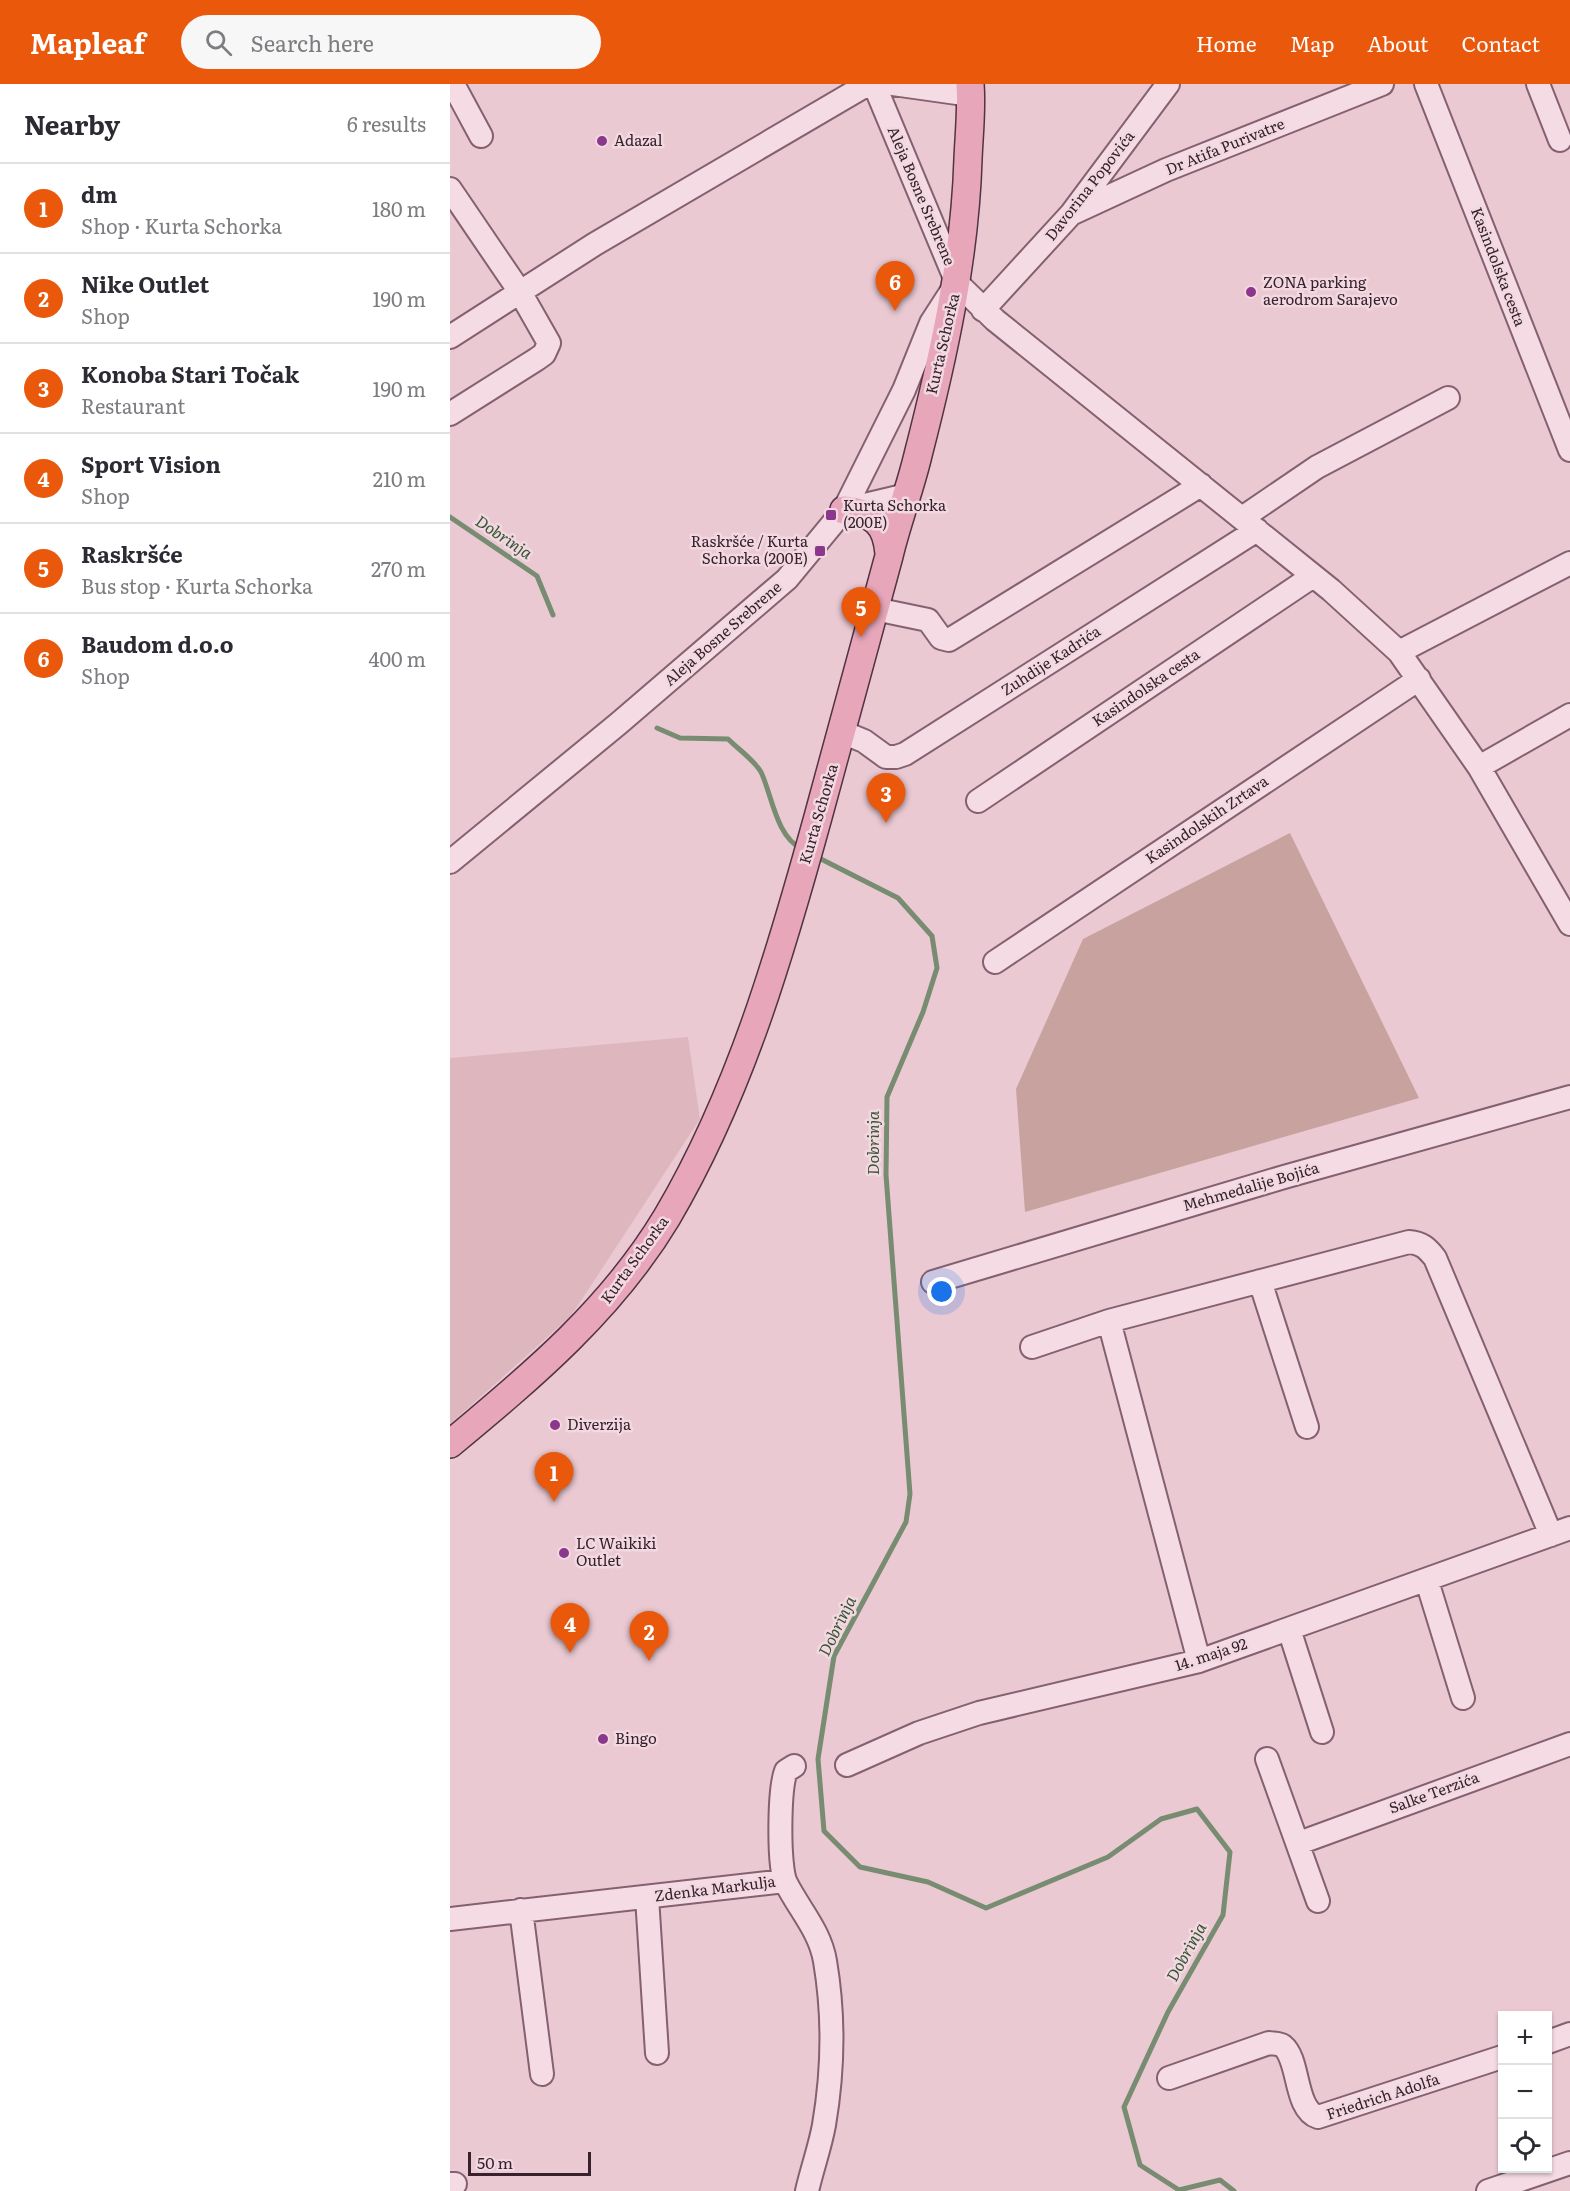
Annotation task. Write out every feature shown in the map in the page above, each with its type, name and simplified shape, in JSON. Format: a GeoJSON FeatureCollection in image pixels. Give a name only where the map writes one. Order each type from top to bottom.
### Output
{"type":"FeatureCollection","features":[{"type":"Feature","properties":{"kind":"main road","name":"Kurta Schorka"},"geometry":{"type":"LineString","coordinates":[[450,1444],[538,1371],[584,1326],[658,1231],[715,1125],[740,1066],[796,896],[842,732],[907,495],[957,283],[967,189],[970,90]]}},
{"type":"Feature","properties":{"kind":"main road"},"geometry":{"type":"LineString","coordinates":[[844,510],[864,512],[874,519],[888,540],[890,553]]}},
{"type":"Feature","properties":{"kind":"street"},"geometry":{"type":"LineString","coordinates":[[453,84],[481,136]]}},
{"type":"Feature","properties":{"kind":"street"},"geometry":{"type":"LineString","coordinates":[[450,337],[595,244],[868,84]]}},
{"type":"Feature","properties":{"kind":"street","name":"Aleja Bosne Srebrene"},"geometry":{"type":"LineString","coordinates":[[450,862],[618,724],[787,579],[844,510],[904,390],[931,323],[957,283],[874,84]]}},
{"type":"Feature","properties":{"kind":"street"},"geometry":{"type":"LineString","coordinates":[[893,84],[970,90]]}},
{"type":"Feature","properties":{"kind":"street","name":"Davorina Popovića"},"geometry":{"type":"LineString","coordinates":[[983,310],[1071,214],[1168,84]]}},
{"type":"Feature","properties":{"kind":"street","name":"Dr Atifa Purivatre"},"geometry":{"type":"LineString","coordinates":[[1071,214],[1166,170],[1382,84]]}},
{"type":"Feature","properties":{"kind":"street","name":"Kasindolska cesta"},"geometry":{"type":"LineString","coordinates":[[1426,84],[1570,450]]}},
{"type":"Feature","properties":{"kind":"street"},"geometry":{"type":"LineString","coordinates":[[1538,84],[1560,140]]}},
{"type":"Feature","properties":{"kind":"street"},"geometry":{"type":"LineString","coordinates":[[450,189],[548,337],[547,348],[537,359],[450,414]]}},
{"type":"Feature","properties":{"kind":"street"},"geometry":{"type":"LineString","coordinates":[[957,283],[983,310],[1313,576],[1399,652],[1479,767],[1570,924]]}},
{"type":"Feature","properties":{"kind":"street","name":"Zuhdije Kadrića"},"geometry":{"type":"LineString","coordinates":[[842,732],[864,741],[886,757],[896,758],[905,754],[1249,524],[1317,467],[1448,398]]}},
{"type":"Feature","properties":{"kind":"street"},"geometry":{"type":"LineString","coordinates":[[875,609],[928,620],[941,638],[949,640],[1201,485]]}},
{"type":"Feature","properties":{"kind":"street"},"geometry":{"type":"LineString","coordinates":[[844,510],[907,495]]}},
{"type":"Feature","properties":{"kind":"street"},"geometry":{"type":"LineString","coordinates":[[1399,652],[1570,563]]}},
{"type":"Feature","properties":{"kind":"street","name":"Kasindolska cesta"},"geometry":{"type":"LineString","coordinates":[[978,801],[1313,576]]}},
{"type":"Feature","properties":{"kind":"street","name":"Kasindolskih Zrtava"},"geometry":{"type":"LineString","coordinates":[[995,962],[1419,679]]}},
{"type":"Feature","properties":{"kind":"street"},"geometry":{"type":"LineString","coordinates":[[1479,767],[1570,715]]}},
{"type":"Feature","properties":{"kind":"street","name":"Mehmedalije Bojića"},"geometry":{"type":"LineString","coordinates":[[933,1282],[1284,1177],[1570,1097]]}},
{"type":"Feature","properties":{"kind":"street"},"geometry":{"type":"LineString","coordinates":[[1032,1347],[1109,1321],[1408,1242],[1426,1247],[1435,1258],[1561,1532]]}},
{"type":"Feature","properties":{"kind":"street"},"geometry":{"type":"LineString","coordinates":[[1260,1281],[1307,1427]]}},
{"type":"Feature","properties":{"kind":"street"},"geometry":{"type":"LineString","coordinates":[[1109,1321],[1199,1661]]}},
{"type":"Feature","properties":{"kind":"street","name":"14. maja 92"},"geometry":{"type":"LineString","coordinates":[[847,1765],[919,1733],[979,1713],[1199,1661],[1561,1532]]}},
{"type":"Feature","properties":{"kind":"street"},"geometry":{"type":"LineString","coordinates":[[1427,1581],[1463,1698]]}},
{"type":"Feature","properties":{"kind":"street"},"geometry":{"type":"LineString","coordinates":[[1289,1629],[1322,1732]]}},
{"type":"Feature","properties":{"kind":"street","name":"Salke Terzića"},"geometry":{"type":"LineString","coordinates":[[1299,1843],[1570,1744]]}},
{"type":"Feature","properties":{"kind":"street"},"geometry":{"type":"LineString","coordinates":[[1267,1759],[1318,1901]]}},
{"type":"Feature","properties":{"kind":"street"},"geometry":{"type":"LineString","coordinates":[[785,1881],[780,1820],[782,1780],[786,1771],[794,1767]]}},
{"type":"Feature","properties":{"kind":"street","name":"Zdenka Markulja"},"geometry":{"type":"LineString","coordinates":[[450,1919],[785,1881],[815,1932],[825,1959],[831,2067],[824,2126],[807,2191]]}},
{"type":"Feature","properties":{"kind":"street","name":"Zdenka Markulja"},"geometry":{"type":"LineString","coordinates":[[647,1897],[657,2053]]}},
{"type":"Feature","properties":{"kind":"street"},"geometry":{"type":"LineString","coordinates":[[521,1910],[542,2074]]}},
{"type":"Feature","properties":{"kind":"street"},"geometry":{"type":"LineString","coordinates":[[1552,2041],[1570,2034]]}},
{"type":"Feature","properties":{"kind":"street","name":"Friedrich Adolfa"},"geometry":{"type":"LineString","coordinates":[[1169,2078],[1269,2043],[1277,2044],[1287,2052],[1308,2111],[1318,2117],[1498,2059]]}},
{"type":"Feature","properties":{"kind":"street"},"geometry":{"type":"LineString","coordinates":[[1488,2191],[1570,2163]]}},
{"type":"Feature","properties":{"kind":"shaded area"},"geometry":{"type":"Polygon","coordinates":[[[1290,833],[1419,1098],[1025,1212],[1016,1089],[1083,939],[1290,833]]]}},
{"type":"Feature","properties":{"kind":"shaded area"},"geometry":{"type":"Polygon","coordinates":[[[688,1037],[700,1119],[571,1316],[450,1424],[450,1058],[688,1037]]]}},
{"type":"Feature","properties":{"kind":"waterway","name":"Dobrinja"},"geometry":{"type":"LineString","coordinates":[[450,517],[537,576],[553,615]]}},
{"type":"Feature","properties":{"kind":"waterway","name":"Dobrinja"},"geometry":{"type":"LineString","coordinates":[[657,728],[680,738],[728,739],[761,772],[776,815],[786,835],[802,849]]}},
{"type":"Feature","properties":{"kind":"waterway","name":"Dobrinja"},"geometry":{"type":"LineString","coordinates":[[815,856],[898,898],[932,936],[937,968],[923,1012],[887,1097],[886,1175],[910,1494],[906,1522],[834,1656],[818,1759],[824,1831],[860,1867],[928,1882],[986,1908],[1108,1857],[1161,1819],[1197,1809],[1230,1852],[1223,1915],[1168,2012],[1124,2107],[1140,2165],[1179,2190],[1220,2180],[1234,2191]]}},
{"type":"Feature","properties":{"kind":"place","name":"Adazal"},"geometry":{"type":"Point","coordinates":[602,141]}},
{"type":"Feature","properties":{"kind":"place","name":"ZONA parking aerodrom Sarajevo"},"geometry":{"type":"Point","coordinates":[1251,292]}},
{"type":"Feature","properties":{"kind":"place","name":"Baudom d.o.o"},"geometry":{"type":"Point","coordinates":[895,311]}},
{"type":"Feature","properties":{"kind":"place","name":"Kurta Schorka (200E)"},"geometry":{"type":"Point","coordinates":[831,515]}},
{"type":"Feature","properties":{"kind":"place","name":"Raskršće / Kurta Schorka (200E)"},"geometry":{"type":"Point","coordinates":[820,551]}},
{"type":"Feature","properties":{"kind":"place","name":"Raskršće"},"geometry":{"type":"Point","coordinates":[861,637]}},
{"type":"Feature","properties":{"kind":"place","name":"Konoba Stari Točak"},"geometry":{"type":"Point","coordinates":[886,823]}},
{"type":"Feature","properties":{"kind":"place","name":"Diverzija"},"geometry":{"type":"Point","coordinates":[555,1425]}},
{"type":"Feature","properties":{"kind":"place","name":"dm"},"geometry":{"type":"Point","coordinates":[554,1502]}},
{"type":"Feature","properties":{"kind":"place","name":"LC Waikiki Outlet"},"geometry":{"type":"Point","coordinates":[564,1553]}},
{"type":"Feature","properties":{"kind":"place","name":"Sport Vision"},"geometry":{"type":"Point","coordinates":[570,1653]}},
{"type":"Feature","properties":{"kind":"place","name":"Nike Outlet"},"geometry":{"type":"Point","coordinates":[649,1661]}},
{"type":"Feature","properties":{"kind":"place","name":"Bingo"},"geometry":{"type":"Point","coordinates":[603,1739]}}]}
